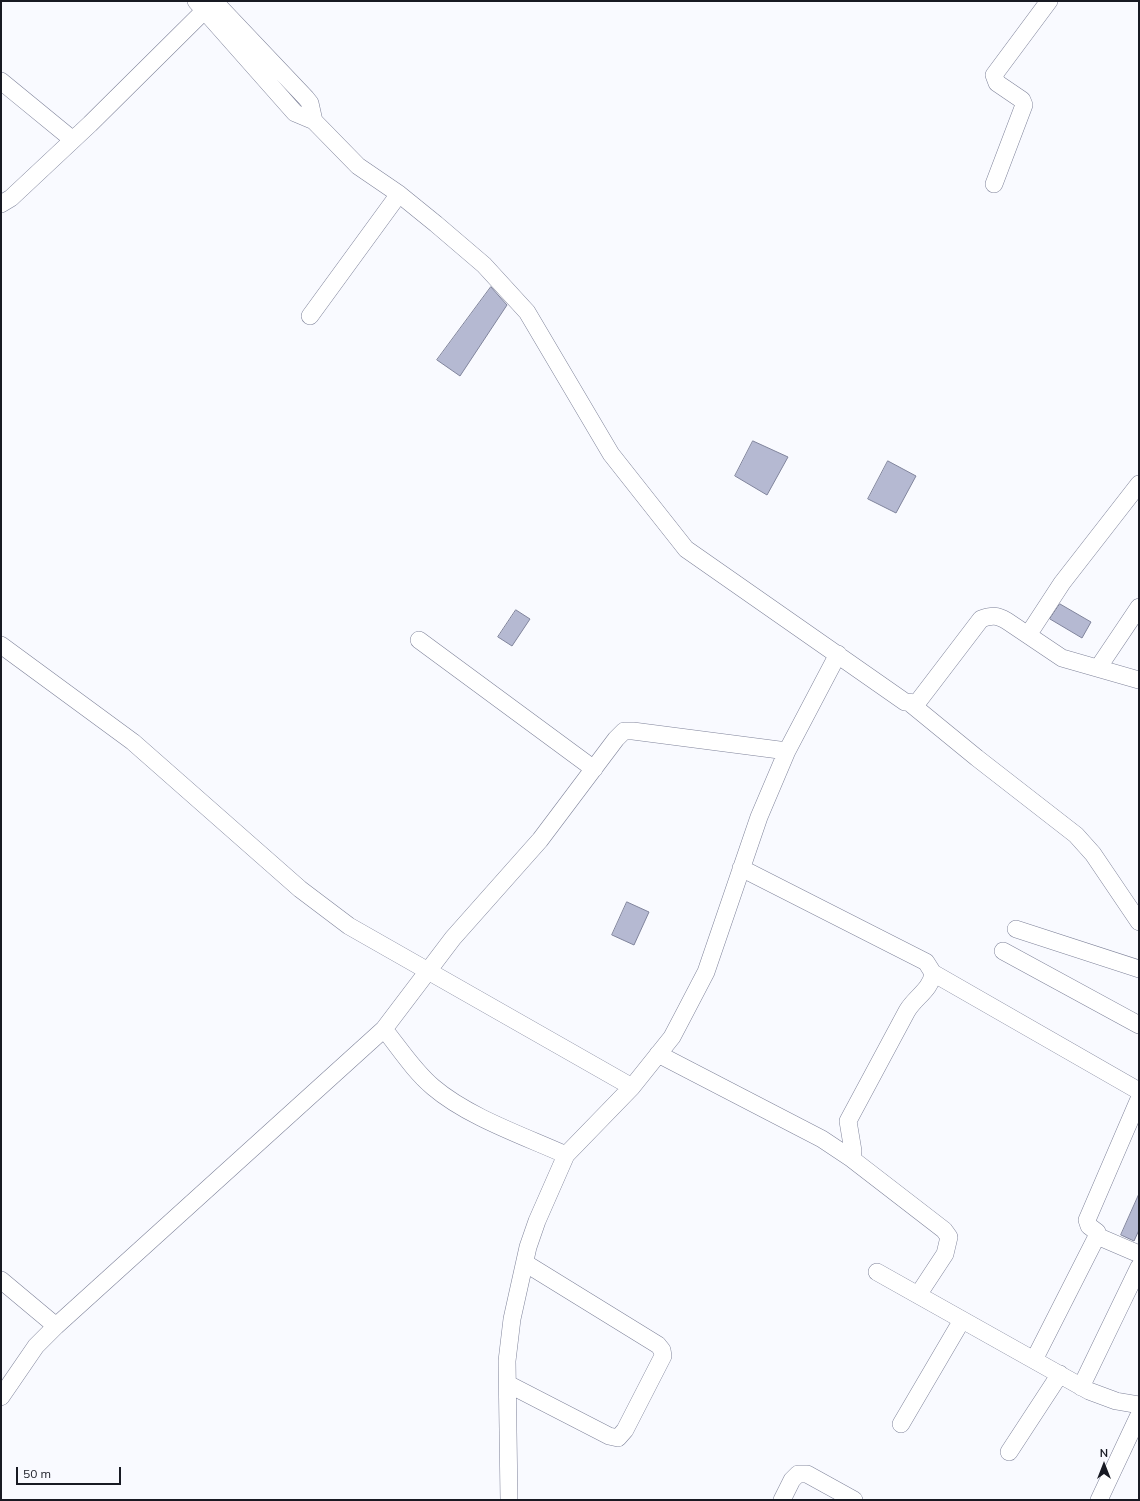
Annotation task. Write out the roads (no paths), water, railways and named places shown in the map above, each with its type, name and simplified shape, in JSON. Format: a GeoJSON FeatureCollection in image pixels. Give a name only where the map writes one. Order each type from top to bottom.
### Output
{"type":"FeatureCollection","features":[{"type":"Feature","properties":{"kind":"street"},"geometry":{"type":"LineString","coordinates":[[994,184],[1024,105],[1022,100],[997,83],[994,75],[1049,1]]}},
{"type":"Feature","properties":{"kind":"street"},"geometry":{"type":"LineString","coordinates":[[1,204],[11,198],[73,140],[205,4],[295,113],[314,121],[358,166],[399,194],[484,265],[527,312],[611,454],[686,549],[905,702],[911,704],[977,758],[1076,835],[1092,854],[1139,922]]}},
{"type":"Feature","properties":{"kind":"street"},"geometry":{"type":"LineString","coordinates":[[1,81],[73,140]]}},
{"type":"Feature","properties":{"kind":"street"},"geometry":{"type":"LineString","coordinates":[[310,316],[399,194]]}},
{"type":"Feature","properties":{"kind":"street"},"geometry":{"type":"LineString","coordinates":[[1028,635],[1062,583],[1139,484]]}},
{"type":"Feature","properties":{"kind":"street"},"geometry":{"type":"LineString","coordinates":[[1098,668],[1139,607]]}},
{"type":"Feature","properties":{"kind":"street"},"geometry":{"type":"LineString","coordinates":[[911,704],[916,703],[920,699],[981,619],[989,616],[998,616],[1062,658],[1139,680]]}},
{"type":"Feature","properties":{"kind":"street"},"geometry":{"type":"LineString","coordinates":[[418,640],[594,769]]}},
{"type":"Feature","properties":{"kind":"street"},"geometry":{"type":"LineString","coordinates":[[1,645],[133,742],[317,902],[366,937],[632,1087]]}},
{"type":"Feature","properties":{"kind":"street"},"geometry":{"type":"LineString","coordinates":[[509,1500],[507,1361],[512,1319],[525,1263],[537,1221],[566,1155],[632,1087],[672,1037],[706,972],[759,817],[787,751],[838,654]]}},
{"type":"Feature","properties":{"kind":"street"},"geometry":{"type":"LineString","coordinates":[[1,1397],[36,1346],[56,1326],[384,1029],[429,972],[453,938],[540,840],[616,739],[624,732],[633,730],[787,751]]}},
{"type":"Feature","properties":{"kind":"street"},"geometry":{"type":"LineString","coordinates":[[741,868],[926,962],[933,973],[1139,1091]]}},
{"type":"Feature","properties":{"kind":"street"},"geometry":{"type":"LineString","coordinates":[[1016,929],[1139,969]]}},
{"type":"Feature","properties":{"kind":"street"},"geometry":{"type":"LineString","coordinates":[[1002,951],[1139,1025]]}},
{"type":"Feature","properties":{"kind":"street"},"geometry":{"type":"LineString","coordinates":[[852,1158],[854,1151],[848,1121],[909,1007],[929,987],[933,973]]}},
{"type":"Feature","properties":{"kind":"street"},"geometry":{"type":"LineString","coordinates":[[384,1029],[417,1071],[433,1087],[451,1101],[482,1117],[566,1155]]}},
{"type":"Feature","properties":{"kind":"street"},"geometry":{"type":"LineString","coordinates":[[658,1054],[822,1138],[852,1158],[944,1230],[949,1237],[945,1254],[918,1295]]}},
{"type":"Feature","properties":{"kind":"street"},"geometry":{"type":"LineString","coordinates":[[1034,1360],[1097,1236],[1097,1232],[1090,1226],[1087,1220],[1139,1099]]}},
{"type":"Feature","properties":{"kind":"street"},"geometry":{"type":"LineString","coordinates":[[1097,1236],[1139,1254]]}},
{"type":"Feature","properties":{"kind":"street"},"geometry":{"type":"LineString","coordinates":[[508,1384],[609,1436],[618,1438],[625,1430],[662,1356],[662,1350],[658,1345],[525,1263]]}},
{"type":"Feature","properties":{"kind":"street"},"geometry":{"type":"LineString","coordinates":[[1081,1387],[1139,1267]]}},
{"type":"Feature","properties":{"kind":"street"},"geometry":{"type":"LineString","coordinates":[[877,1272],[1081,1387],[1101,1397],[1139,1405]]}},
{"type":"Feature","properties":{"kind":"street"},"geometry":{"type":"LineString","coordinates":[[1,1280],[56,1326]]}},
{"type":"Feature","properties":{"kind":"street"},"geometry":{"type":"LineString","coordinates":[[901,1424],[962,1320]]}},
{"type":"Feature","properties":{"kind":"street"},"geometry":{"type":"LineString","coordinates":[[1010,1452],[1060,1374]]}},
{"type":"Feature","properties":{"kind":"street"},"geometry":{"type":"LineString","coordinates":[[1099,1500],[1139,1415]]}},
{"type":"Feature","properties":{"kind":"street"},"geometry":{"type":"LineString","coordinates":[[782,1500],[792,1480],[798,1474],[807,1474],[854,1500]]}}]}
